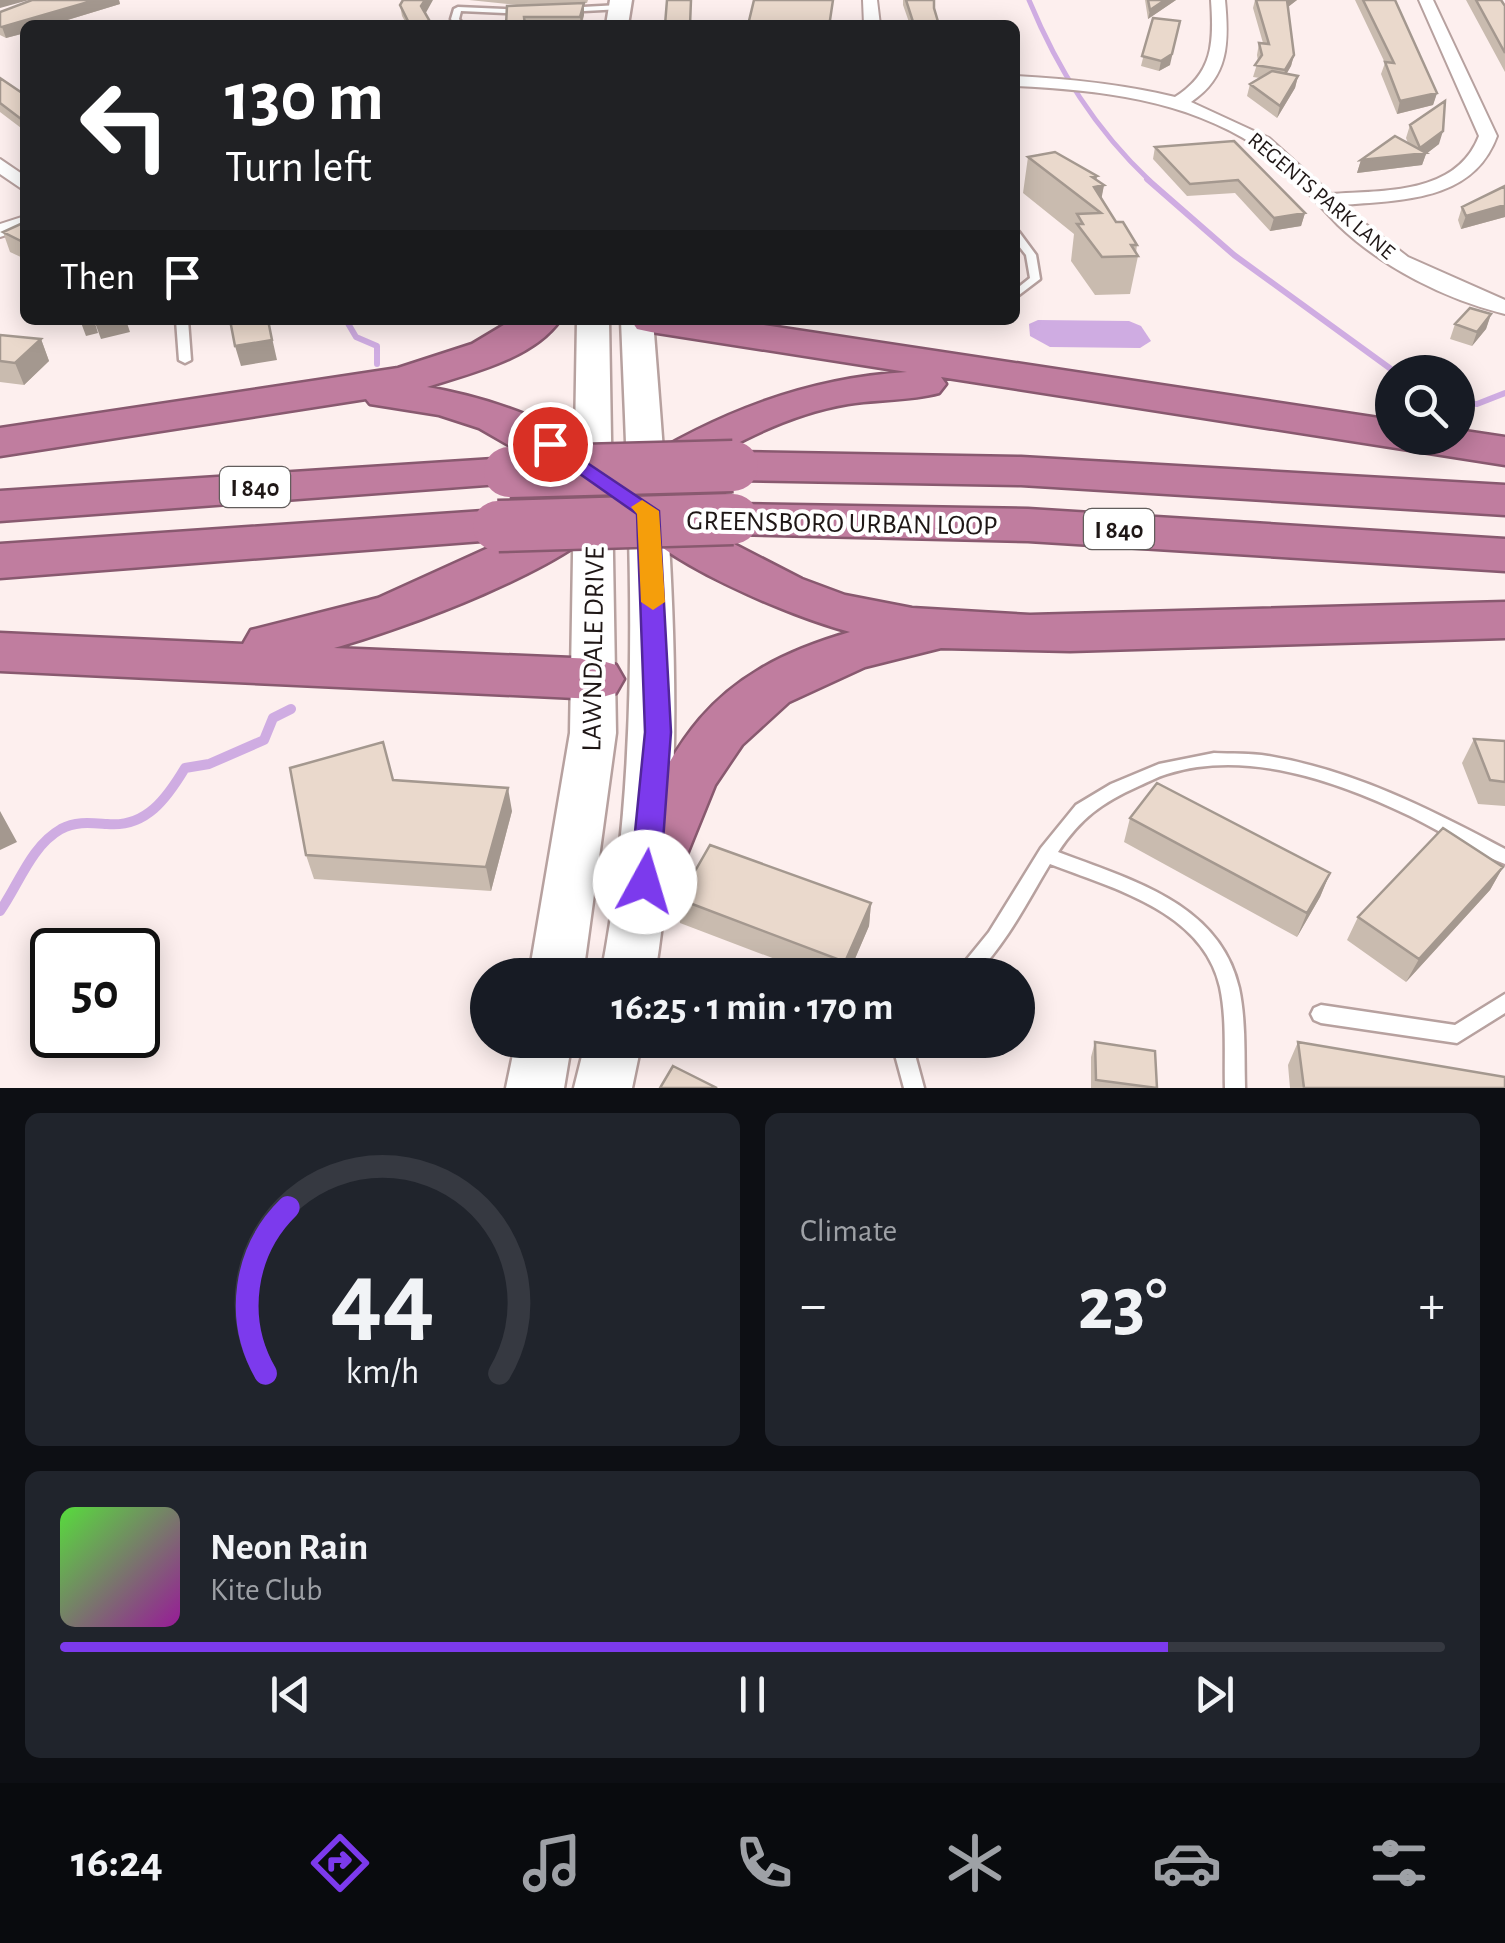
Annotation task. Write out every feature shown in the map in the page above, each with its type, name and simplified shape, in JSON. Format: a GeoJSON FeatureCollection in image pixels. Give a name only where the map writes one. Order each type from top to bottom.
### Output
{"type":"FeatureCollection","features":[{"type":"Feature","properties":{"kind":"highway"},"geometry":{"type":"LineString","coordinates":[[0,442],[310,395],[444,369],[487,353],[532,325]]}},
{"type":"Feature","properties":{"kind":"highway"},"geometry":{"type":"LineString","coordinates":[[681,325],[1375,432]]}},
{"type":"Feature","properties":{"kind":"highway"},"geometry":{"type":"LineString","coordinates":[[136,656],[298,638],[404,611],[486,576],[704,439],[808,399],[899,384],[1002,386],[1034,382]]}},
{"type":"Feature","properties":{"kind":"highway"},"geometry":{"type":"LineString","coordinates":[[310,395],[390,395],[462,406],[530,432],[720,561],[801,599],[871,620],[980,634]]}},
{"type":"Feature","properties":{"kind":"highway"},"geometry":{"type":"LineString","coordinates":[[1475,446],[1505,450]]}},
{"type":"Feature","properties":{"kind":"highway","name":"GREENSBORO URBAN LOOP"},"geometry":{"type":"LineString","coordinates":[[0,506],[509,472],[732,466],[1127,476],[1505,500]]}},
{"type":"Feature","properties":{"kind":"highway","name":"GREENSBORO URBAN LOOP"},"geometry":{"type":"LineString","coordinates":[[0,561],[498,526],[732,520],[1046,525],[1505,555]]}},
{"type":"Feature","properties":{"kind":"highway"},"geometry":{"type":"LineString","coordinates":[[645,882],[701,756],[716,736],[755,699],[802,669],[857,649],[980,634],[1505,620]]}},
{"type":"Feature","properties":{"kind":"highway"},"geometry":{"type":"LineString","coordinates":[[0,652],[596,680]]}},
{"type":"Feature","properties":{"kind":"main road","name":"LAWNDALE DRIVE"},"geometry":{"type":"LineString","coordinates":[[593,325],[658,732],[645,882],[631,958]]}},
{"type":"Feature","properties":{"kind":"main road","name":"LAWNDALE DRIVE"},"geometry":{"type":"LineString","coordinates":[[559,958],[586,802],[636,325]]}},
{"type":"Feature","properties":{"kind":"main road"},"geometry":{"type":"LineString","coordinates":[[536,1088],[541,1058]]}},
{"type":"Feature","properties":{"kind":"main road"},"geometry":{"type":"LineString","coordinates":[[603,1088],[610,1058]]}},
{"type":"Feature","properties":{"kind":"street"},"geometry":{"type":"LineString","coordinates":[[1179,102],[1206,80],[1222,52],[1218,0]]}},
{"type":"Feature","properties":{"kind":"street"},"geometry":{"type":"LineString","coordinates":[[1327,200],[1435,186],[1458,178],[1485,153],[1488,136],[1426,0]]}},
{"type":"Feature","properties":{"kind":"street","name":"REGENTS PARK LANE"},"geometry":{"type":"LineString","coordinates":[[1020,81],[1095,86],[1179,102],[1267,144],[1348,223],[1429,279],[1505,307]]}},
{"type":"Feature","properties":{"kind":"street"},"geometry":{"type":"LineString","coordinates":[[0,165],[20,180]]}},
{"type":"Feature","properties":{"kind":"lane"},"geometry":{"type":"LineString","coordinates":[[456,20],[458,8],[543,11]]}},
{"type":"Feature","properties":{"kind":"lane"},"geometry":{"type":"LineString","coordinates":[[562,10],[619,11]]}},
{"type":"Feature","properties":{"kind":"lane"},"geometry":{"type":"LineString","coordinates":[[1020,241],[1031,255],[1035,279],[1020,290]]}},
{"type":"Feature","properties":{"kind":"lane"},"geometry":{"type":"LineString","coordinates":[[182,325],[185,360]]}},
{"type":"Feature","properties":{"kind":"lane"},"geometry":{"type":"LineString","coordinates":[[982,958],[1079,812],[1131,780],[1167,765],[1241,761],[1312,770],[1410,806],[1505,857]]}},
{"type":"Feature","properties":{"kind":"lane"},"geometry":{"type":"LineString","coordinates":[[1048,856],[1142,893],[1188,920],[1206,937],[1226,972],[1235,1088]]}},
{"type":"Feature","properties":{"kind":"lane"},"geometry":{"type":"LineString","coordinates":[[1321,1014],[1457,1034],[1505,1002]]}},
{"type":"Feature","properties":{"kind":"lane"},"geometry":{"type":"LineString","coordinates":[[906,1058],[914,1088]]}},
{"type":"Feature","properties":{"kind":"shaded area"},"geometry":{"type":"Polygon","coordinates":[[[1038,320],[1129,321],[1141,326],[1151,341],[1140,348],[1050,347],[1030,336],[1029,324],[1038,320]]]}},
{"type":"Feature","properties":{"kind":"building"},"geometry":{"type":"Polygon","coordinates":[[[32,0],[95,0],[2,27],[0,12],[32,0]]]}},
{"type":"Feature","properties":{"kind":"building"},"geometry":{"type":"Polygon","coordinates":[[[403,0],[425,0],[421,6],[429,20],[408,20],[400,5],[403,0]]]}},
{"type":"Feature","properties":{"kind":"building"},"geometry":{"type":"Polygon","coordinates":[[[667,0],[691,0],[690,20],[665,20],[667,0]]]}},
{"type":"Feature","properties":{"kind":"building"},"geometry":{"type":"Polygon","coordinates":[[[754,0],[833,0],[830,20],[749,20],[754,0]]]}},
{"type":"Feature","properties":{"kind":"building"},"geometry":{"type":"Polygon","coordinates":[[[906,0],[934,0],[938,20],[912,20],[906,0]]]}},
{"type":"Feature","properties":{"kind":"building"},"geometry":{"type":"Polygon","coordinates":[[[1148,0],[1165,0],[1150,10],[1148,0]]]}},
{"type":"Feature","properties":{"kind":"building"},"geometry":{"type":"Polygon","coordinates":[[[1256,0],[1287,0],[1294,55],[1285,70],[1255,65],[1262,55],[1259,43],[1269,44],[1256,0]]]}},
{"type":"Feature","properties":{"kind":"building"},"geometry":{"type":"Polygon","coordinates":[[[1363,0],[1395,0],[1437,93],[1400,101],[1385,62],[1394,63],[1363,0]]]}},
{"type":"Feature","properties":{"kind":"building"},"geometry":{"type":"Polygon","coordinates":[[[1476,0],[1501,0],[1505,6],[1505,53],[1476,0]]]}},
{"type":"Feature","properties":{"kind":"building"},"geometry":{"type":"Polygon","coordinates":[[[584,3],[580,17],[524,17],[524,20],[506,20],[507,6],[584,3]]]}},
{"type":"Feature","properties":{"kind":"building"},"geometry":{"type":"Polygon","coordinates":[[[1153,18],[1180,21],[1172,54],[1161,61],[1142,56],[1153,18]]]}},
{"type":"Feature","properties":{"kind":"building"},"geometry":{"type":"Polygon","coordinates":[[[1272,71],[1298,76],[1280,106],[1250,84],[1272,71]]]}},
{"type":"Feature","properties":{"kind":"building"},"geometry":{"type":"Polygon","coordinates":[[[0,78],[20,92],[20,118],[0,103],[0,78]]]}},
{"type":"Feature","properties":{"kind":"building"},"geometry":{"type":"Polygon","coordinates":[[[1445,101],[1443,131],[1420,148],[1410,125],[1445,101]]]}},
{"type":"Feature","properties":{"kind":"building"},"geometry":{"type":"Polygon","coordinates":[[[1395,136],[1426,153],[1361,160],[1395,136]]]}},
{"type":"Feature","properties":{"kind":"building"},"geometry":{"type":"Polygon","coordinates":[[[1234,141],[1305,213],[1274,218],[1238,180],[1190,184],[1155,147],[1234,141]]]}},
{"type":"Feature","properties":{"kind":"building"},"geometry":{"type":"Polygon","coordinates":[[[1055,152],[1097,176],[1092,177],[1104,185],[1094,187],[1116,222],[1123,222],[1137,245],[1131,245],[1138,256],[1102,257],[1077,224],[1083,224],[1077,214],[1101,213],[1028,157],[1055,152]]]}},
{"type":"Feature","properties":{"kind":"building"},"geometry":{"type":"Polygon","coordinates":[[[1505,186],[1505,205],[1466,216],[1462,207],[1505,186]]]}},
{"type":"Feature","properties":{"kind":"building"},"geometry":{"type":"Polygon","coordinates":[[[20,224],[20,240],[3,232],[20,224]]]}},
{"type":"Feature","properties":{"kind":"building"},"geometry":{"type":"Polygon","coordinates":[[[1470,308],[1491,314],[1477,332],[1455,324],[1470,308]]]}},
{"type":"Feature","properties":{"kind":"building"},"geometry":{"type":"Polygon","coordinates":[[[231,325],[269,325],[272,340],[235,346],[231,325]]]}},
{"type":"Feature","properties":{"kind":"building"},"geometry":{"type":"Polygon","coordinates":[[[0,335],[41,339],[15,363],[0,361],[0,335]]]}},
{"type":"Feature","properties":{"kind":"building"},"geometry":{"type":"Polygon","coordinates":[[[1474,739],[1505,741],[1505,782],[1490,780],[1474,739]]]}},
{"type":"Feature","properties":{"kind":"building"},"geometry":{"type":"Polygon","coordinates":[[[383,742],[393,780],[508,788],[486,867],[306,855],[290,768],[383,742]]]}},
{"type":"Feature","properties":{"kind":"building"},"geometry":{"type":"Polygon","coordinates":[[[1157,783],[1330,873],[1307,913],[1130,818],[1157,783]]]}},
{"type":"Feature","properties":{"kind":"building"},"geometry":{"type":"Polygon","coordinates":[[[1443,828],[1503,867],[1419,959],[1358,917],[1443,828]]]}},
{"type":"Feature","properties":{"kind":"building"},"geometry":{"type":"Polygon","coordinates":[[[710,845],[871,903],[847,958],[834,958],[679,899],[710,845]]]}},
{"type":"Feature","properties":{"kind":"building"},"geometry":{"type":"Polygon","coordinates":[[[1095,1042],[1155,1051],[1157,1088],[1096,1080],[1095,1042]]]}},
{"type":"Feature","properties":{"kind":"building"},"geometry":{"type":"Polygon","coordinates":[[[1298,1042],[1505,1077],[1505,1088],[1304,1088],[1298,1042]]]}},
{"type":"Feature","properties":{"kind":"building"},"geometry":{"type":"Polygon","coordinates":[[[673,1066],[717,1088],[660,1088],[673,1066]]]}},
{"type":"Feature","properties":{"kind":"waterway"},"geometry":{"type":"LineString","coordinates":[[1029,0],[1052,51],[1080,97],[1112,141],[1150,181]]}},
{"type":"Feature","properties":{"kind":"waterway"},"geometry":{"type":"LineString","coordinates":[[1147,179],[1234,255],[1375,357]]}},
{"type":"Feature","properties":{"kind":"waterway"},"geometry":{"type":"LineString","coordinates":[[349,325],[356,337],[377,346],[377,364]]}},
{"type":"Feature","properties":{"kind":"waterway"},"geometry":{"type":"LineString","coordinates":[[1475,404],[1505,393]]}},
{"type":"Feature","properties":{"kind":"waterway"},"geometry":{"type":"LineString","coordinates":[[0,911],[41,845],[61,829],[84,823],[121,824],[144,816],[163,800],[185,768],[209,764],[264,740],[273,718],[291,709]]}},
{"type":"Feature","properties":{"kind":"slow traffic"},"geometry":{"type":"LineString","coordinates":[[642,507],[648,511],[653,602]]}},
{"type":"Feature","properties":{"kind":"route"},"geometry":{"type":"LineString","coordinates":[[550,444],[648,511],[658,732],[645,882]]}}]}
